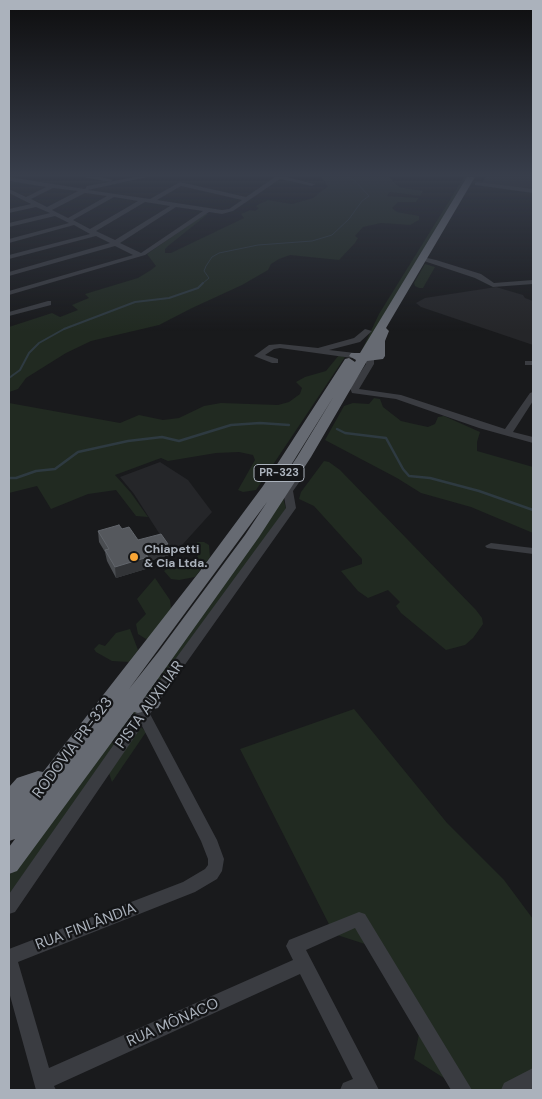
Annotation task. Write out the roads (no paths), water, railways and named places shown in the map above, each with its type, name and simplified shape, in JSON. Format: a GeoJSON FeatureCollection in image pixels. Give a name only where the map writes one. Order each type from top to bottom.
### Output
{"type":"FeatureCollection","features":[{"type":"Feature","properties":{"kind":"highway"},"geometry":{"type":"LineString","coordinates":[[431,228],[368,330],[358,355],[361,357],[379,356],[379,341],[394,306],[440,228]]}},
{"type":"Feature","properties":{"kind":"highway","name":"PR-323"},"geometry":{"type":"LineString","coordinates":[[141,706],[304,456],[342,395],[361,357]]}},
{"type":"Feature","properties":{"kind":"highway","name":"PR-323"},"geometry":{"type":"LineString","coordinates":[[182,607],[361,357]]}},
{"type":"Feature","properties":{"kind":"highway"},"geometry":{"type":"LineString","coordinates":[[141,706],[126,700],[126,690],[182,607]]}},
{"type":"Feature","properties":{"kind":"highway","name":"RODOVIA PR-323"},"geometry":{"type":"LineString","coordinates":[[9,832],[182,607]]}},
{"type":"Feature","properties":{"kind":"highway","name":"RODOVIA PR-323"},"geometry":{"type":"LineString","coordinates":[[9,863],[141,706]]}},
{"type":"Feature","properties":{"kind":"highway"},"geometry":{"type":"LineString","coordinates":[[9,813],[20,788],[38,778],[48,779],[56,783],[58,790],[9,863]]}},
{"type":"Feature","properties":{"kind":"street"},"geometry":{"type":"LineString","coordinates":[[11,238],[47,228]]}},
{"type":"Feature","properties":{"kind":"street"},"geometry":{"type":"LineString","coordinates":[[85,228],[139,255]]}},
{"type":"Feature","properties":{"kind":"street"},"geometry":{"type":"LineString","coordinates":[[11,254],[93,232],[99,228]]}},
{"type":"Feature","properties":{"kind":"street"},"geometry":{"type":"LineString","coordinates":[[11,272],[115,243],[138,228]]}},
{"type":"Feature","properties":{"kind":"street"},"geometry":{"type":"LineString","coordinates":[[9,293],[139,255],[180,228]]}},
{"type":"Feature","properties":{"kind":"street"},"geometry":{"type":"LineString","coordinates":[[422,259],[434,261],[478,276],[493,285],[533,282]]}},
{"type":"Feature","properties":{"kind":"street"},"geometry":{"type":"LineString","coordinates":[[43,264],[51,268]]}},
{"type":"Feature","properties":{"kind":"street"},"geometry":{"type":"LineString","coordinates":[[59,272],[67,276]]}},
{"type":"Feature","properties":{"kind":"street"},"geometry":{"type":"LineString","coordinates":[[24,289],[32,294]]}},
{"type":"Feature","properties":{"kind":"street"},"geometry":{"type":"LineString","coordinates":[[9,314],[48,303],[40,298]]}},
{"type":"Feature","properties":{"kind":"street"},"geometry":{"type":"LineString","coordinates":[[313,351],[357,340],[368,330]]}},
{"type":"Feature","properties":{"kind":"street"},"geometry":{"type":"LineString","coordinates":[[275,361],[258,356],[275,346],[361,357],[370,364],[354,388],[360,393]]}},
{"type":"Feature","properties":{"kind":"street"},"geometry":{"type":"LineString","coordinates":[[342,395],[360,393],[398,397],[533,440]]}},
{"type":"Feature","properties":{"kind":"street"},"geometry":{"type":"LineString","coordinates":[[507,433],[533,395]]}},
{"type":"Feature","properties":{"kind":"street","name":"PISTA AUXILIAR"},"geometry":{"type":"LineString","coordinates":[[9,907],[141,706],[291,508],[288,491],[303,468],[304,456]]}},
{"type":"Feature","properties":{"kind":"street"},"geometry":{"type":"LineString","coordinates":[[491,546],[533,551]]}},
{"type":"Feature","properties":{"kind":"street","name":"RUA FINLÂNDIA"},"geometry":{"type":"LineString","coordinates":[[9,956],[189,887],[211,874],[216,866],[216,859],[141,706]]}},
{"type":"Feature","properties":{"kind":"street"},"geometry":{"type":"LineString","coordinates":[[361,1088],[295,946],[358,919],[462,1090]]}},
{"type":"Feature","properties":{"kind":"street"},"geometry":{"type":"LineString","coordinates":[[9,962],[44,1086]]}},
{"type":"Feature","properties":{"kind":"street","name":"RUA MÔNACO"},"geometry":{"type":"LineString","coordinates":[[44,1086],[304,964]]}},
{"type":"Feature","properties":{"kind":"street"},"geometry":{"type":"LineString","coordinates":[[511,1090],[533,1078]]}},
{"type":"Feature","properties":{"kind":"waterway"},"geometry":{"type":"LineString","coordinates":[[202,284],[209,278],[204,271],[206,266],[212,257],[219,253],[258,245],[312,241],[332,235],[339,228]]}},
{"type":"Feature","properties":{"kind":"waterway"},"geometry":{"type":"LineString","coordinates":[[9,378],[20,370],[29,353],[39,343],[64,329],[135,302],[169,298],[198,288],[202,284]]}},
{"type":"Feature","properties":{"kind":"waterway"},"geometry":{"type":"LineString","coordinates":[[9,478],[16,478],[36,471],[55,469],[78,452],[128,441],[162,437],[179,441],[231,425],[260,423],[289,425]]}},
{"type":"Feature","properties":{"kind":"waterway"},"geometry":{"type":"LineString","coordinates":[[337,429],[345,433],[386,438],[403,469],[409,476],[430,478],[479,491],[533,510]]}},
{"type":"Feature","properties":{"kind":"place","name":"Chiapetti & Cia Ltda."},"geometry":{"type":"Point","coordinates":[134,557]}}]}
